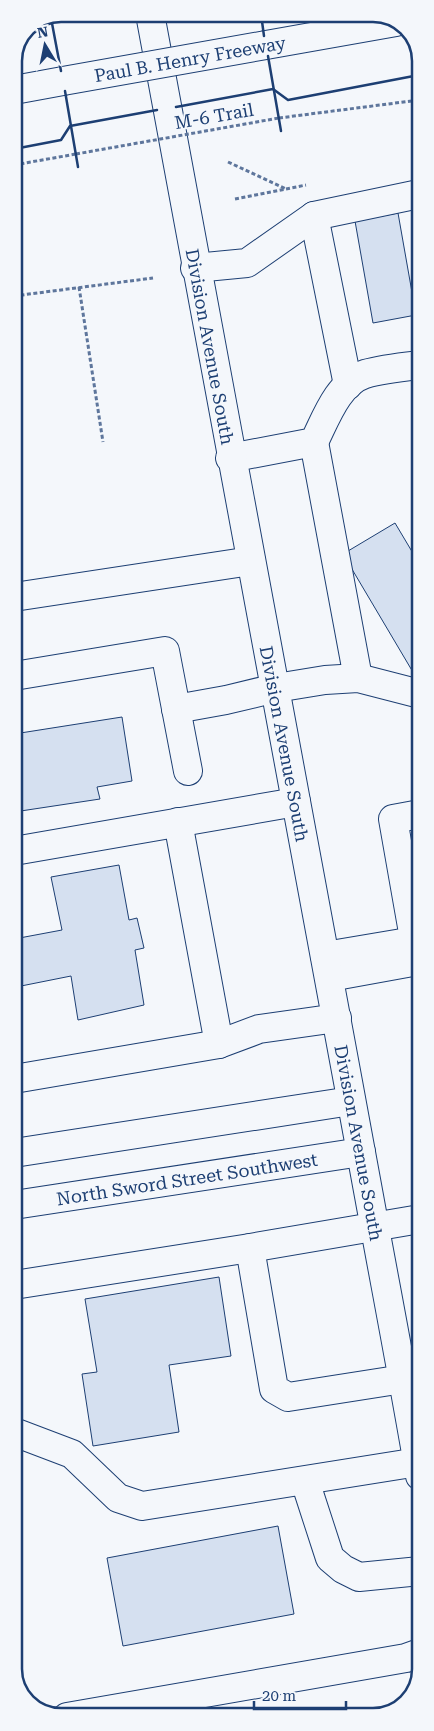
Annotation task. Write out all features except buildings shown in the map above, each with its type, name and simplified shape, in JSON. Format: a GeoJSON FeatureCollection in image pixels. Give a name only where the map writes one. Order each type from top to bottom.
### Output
{"type":"FeatureCollection","features":[{"type":"Feature","properties":{"kind":"main road","name":"Division Avenue South"},"geometry":{"type":"LineString","coordinates":[[152,23],[230,458],[276,688],[412,1430]]}},
{"type":"Feature","properties":{"kind":"main road","name":"Paul B. Henry Freeway"},"geometry":{"type":"LineString","coordinates":[[23,88],[384,24]]}},
{"type":"Feature","properties":{"kind":"main road"},"geometry":{"type":"LineString","coordinates":[[196,268],[247,263],[314,216],[412,196]]}},
{"type":"Feature","properties":{"kind":"main road"},"geometry":{"type":"LineString","coordinates":[[314,216],[348,384]]}},
{"type":"Feature","properties":{"kind":"main road"},"geometry":{"type":"LineString","coordinates":[[358,678],[314,442],[331,407],[348,384],[363,375],[412,366]]}},
{"type":"Feature","properties":{"kind":"main road"},"geometry":{"type":"LineString","coordinates":[[230,458],[314,442]]}},
{"type":"Feature","properties":{"kind":"main road"},"geometry":{"type":"LineString","coordinates":[[23,596],[251,562]]}},
{"type":"Feature","properties":{"kind":"main road"},"geometry":{"type":"LineString","coordinates":[[23,675],[165,651],[188,771]]}},
{"type":"Feature","properties":{"kind":"main road"},"geometry":{"type":"LineString","coordinates":[[176,709],[324,680],[358,678],[412,692]]}},
{"type":"Feature","properties":{"kind":"main road"},"geometry":{"type":"LineString","coordinates":[[23,849],[296,802]]}},
{"type":"Feature","properties":{"kind":"main road"},"geometry":{"type":"LineString","coordinates":[[412,815],[393,819],[412,927]]}},
{"type":"Feature","properties":{"kind":"main road"},"geometry":{"type":"LineString","coordinates":[[178,822],[219,1044]]}},
{"type":"Feature","properties":{"kind":"main road"},"geometry":{"type":"LineString","coordinates":[[328,966],[412,956]]}},
{"type":"Feature","properties":{"kind":"main road"},"geometry":{"type":"LineString","coordinates":[[23,1077],[219,1044],[259,1030],[337,1018]]}},
{"type":"Feature","properties":{"kind":"main road"},"geometry":{"type":"LineString","coordinates":[[23,1151],[352,1101]]}},
{"type":"Feature","properties":{"kind":"main road","name":"North Sword Street Southwest"},"geometry":{"type":"LineString","coordinates":[[23,1204],[361,1152]]}},
{"type":"Feature","properties":{"kind":"main road"},"geometry":{"type":"LineString","coordinates":[[23,1284],[412,1220]]}},
{"type":"Feature","properties":{"kind":"main road"},"geometry":{"type":"LineString","coordinates":[[250,1248],[274,1389],[288,1397],[403,1379]]}},
{"type":"Feature","properties":{"kind":"main road"},"geometry":{"type":"LineString","coordinates":[[23,1435],[72,1454],[118,1498],[142,1506],[305,1481],[412,1470]]}},
{"type":"Feature","properties":{"kind":"main road"},"geometry":{"type":"LineString","coordinates":[[305,1481],[330,1558],[343,1569],[359,1577],[412,1572]]}},
{"type":"Feature","properties":{"kind":"main road"},"geometry":{"type":"LineString","coordinates":[[119,1708],[412,1656]]}},
{"type":"Feature","properties":{"kind":"path","name":"M-6 Trail"},"geometry":{"type":"LineString","coordinates":[[23,163],[279,118],[412,101]]}},
{"type":"Feature","properties":{"kind":"path"},"geometry":{"type":"LineString","coordinates":[[228,162],[286,189]]}},
{"type":"Feature","properties":{"kind":"path"},"geometry":{"type":"LineString","coordinates":[[23,295],[153,278]]}},
{"type":"Feature","properties":{"kind":"path"},"geometry":{"type":"LineString","coordinates":[[79,287],[103,442]]}},
{"type":"Feature","properties":{"kind":"wall"},"geometry":{"type":"LineString","coordinates":[[262,23],[264,36]]}},
{"type":"Feature","properties":{"kind":"wall"},"geometry":{"type":"LineString","coordinates":[[52,24],[61,71]]}},
{"type":"Feature","properties":{"kind":"wall"},"geometry":{"type":"LineString","coordinates":[[268,56],[281,131]]}},
{"type":"Feature","properties":{"kind":"wall"},"geometry":{"type":"LineString","coordinates":[[176,107],[273,89],[288,100],[412,76]]}},
{"type":"Feature","properties":{"kind":"wall"},"geometry":{"type":"LineString","coordinates":[[65,91],[78,167]]}},
{"type":"Feature","properties":{"kind":"wall"},"geometry":{"type":"LineString","coordinates":[[23,147],[61,140],[70,126],[157,110]]}}]}
